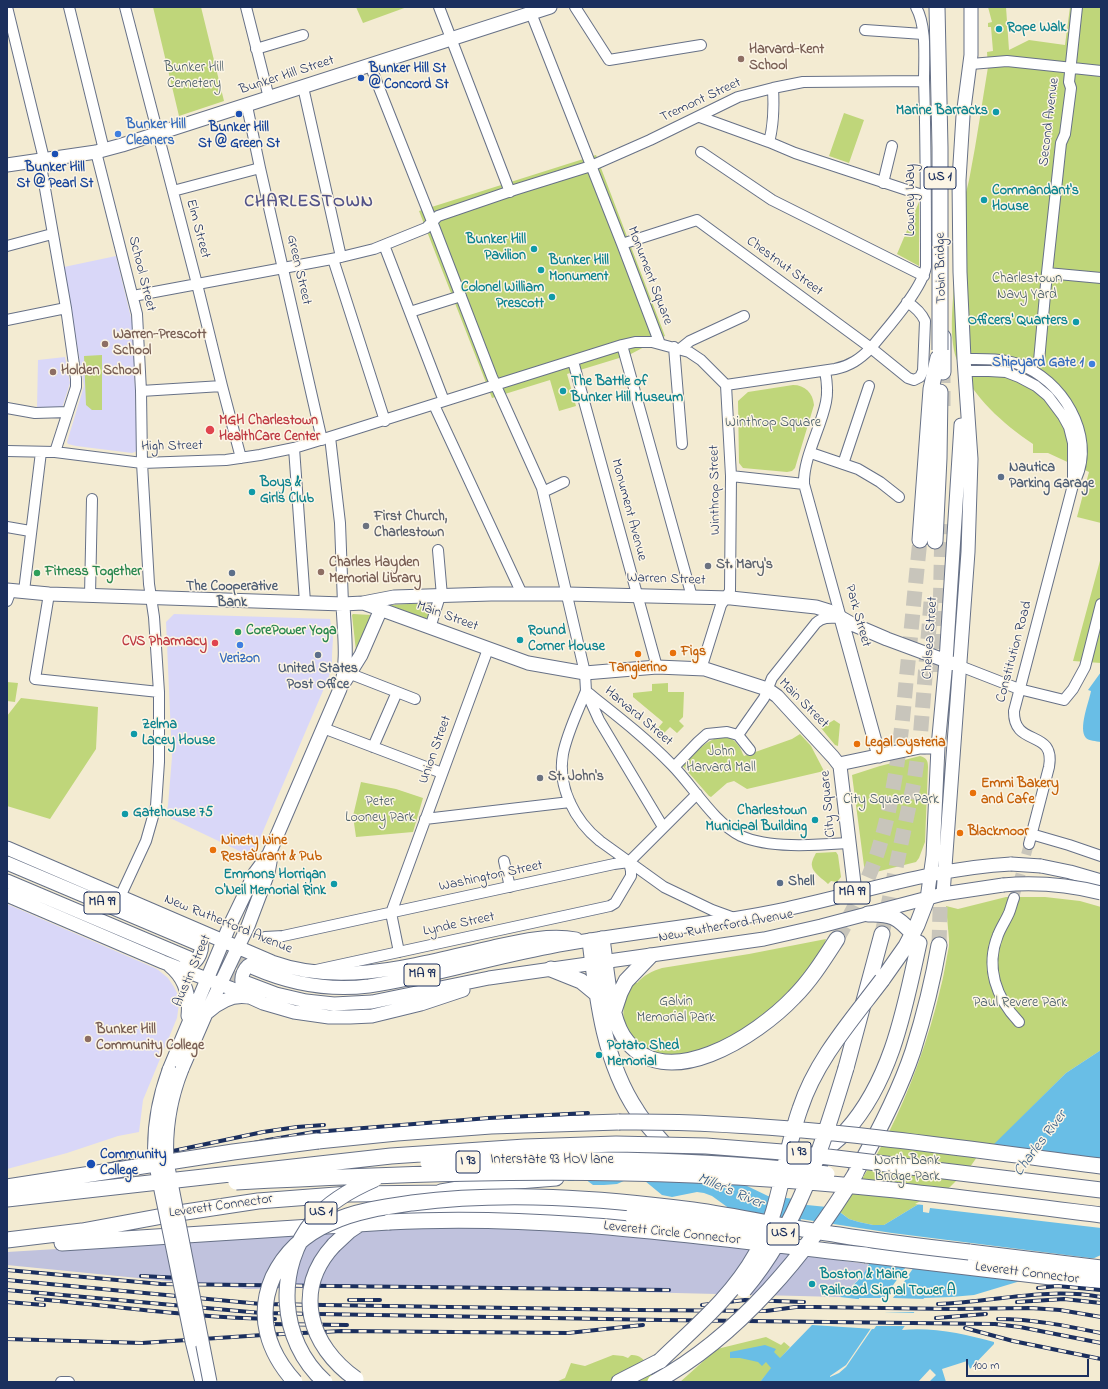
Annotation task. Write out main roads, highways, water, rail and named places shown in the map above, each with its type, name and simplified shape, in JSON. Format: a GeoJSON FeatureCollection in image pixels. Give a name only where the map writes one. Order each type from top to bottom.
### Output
{"type":"FeatureCollection","features":[{"type":"Feature","properties":{"kind":"highway","name":"Tobin Bridge"},"geometry":{"type":"LineString","coordinates":[[937,7],[939,380]]}},
{"type":"Feature","properties":{"kind":"highway","name":"Tobin Bridge"},"geometry":{"type":"LineString","coordinates":[[937,7],[940,148],[939,380]]}},
{"type":"Feature","properties":{"kind":"highway"},"geometry":{"type":"LineString","coordinates":[[920,540],[939,380]]}},
{"type":"Feature","properties":{"kind":"highway","name":"US 1"},"geometry":{"type":"LineString","coordinates":[[935,541],[939,458],[939,380]]}},
{"type":"Feature","properties":{"kind":"highway"},"geometry":{"type":"LineString","coordinates":[[599,962],[598,995],[609,1048],[618,1075],[639,1116],[674,1154],[687,1164],[700,1171],[721,1175],[746,1176],[771,1174],[783,1171],[806,1160],[834,1142],[846,1132],[858,1116],[875,1087],[891,1051],[908,997],[916,938],[927,899]]}},
{"type":"Feature","properties":{"kind":"highway"},"geometry":{"type":"LineString","coordinates":[[868,914],[883,914],[894,917],[903,922],[916,938]]}},
{"type":"Feature","properties":{"kind":"highway","name":"US 1"},"geometry":{"type":"LineString","coordinates":[[619,1382],[660,1361],[696,1336],[722,1314],[750,1283],[778,1244],[793,1215],[824,1138],[846,1068],[882,934]]}},
{"type":"Feature","properties":{"kind":"highway"},"geometry":{"type":"LineString","coordinates":[[660,1361],[721,1302],[742,1277],[754,1258],[763,1242],[771,1221],[796,1121],[808,1087],[829,1050],[916,938]]}},
{"type":"Feature","properties":{"kind":"highway"},"geometry":{"type":"LineString","coordinates":[[596,940],[599,962],[614,1014],[624,1038],[635,1050],[647,1058],[661,1062],[677,1062],[708,1054],[729,1046],[752,1032],[784,1007],[808,981],[837,939]]}},
{"type":"Feature","properties":{"kind":"highway","name":"US 1"},"geometry":{"type":"LineString","coordinates":[[656,1382],[705,1348],[760,1299],[809,1242],[835,1206],[856,1173],[890,1108],[913,1051],[934,974],[939,944]]}},
{"type":"Feature","properties":{"kind":"highway"},"geometry":{"type":"LineString","coordinates":[[614,1014],[620,993],[626,981],[650,956]]}},
{"type":"Feature","properties":{"kind":"highway"},"geometry":{"type":"LineString","coordinates":[[550,969],[581,981],[598,995]]}},
{"type":"Feature","properties":{"kind":"highway"},"geometry":{"type":"LineString","coordinates":[[7,1187],[233,1152],[318,1141],[491,1126],[595,1123],[671,1122],[784,1128],[1101,1166]]}},
{"type":"Feature","properties":{"kind":"highway","name":"I 93"},"geometry":{"type":"LineString","coordinates":[[7,1200],[361,1159],[496,1148],[624,1144],[736,1148],[809,1154],[1101,1190]]}},
{"type":"Feature","properties":{"kind":"highway","name":"US 1"},"geometry":{"type":"LineString","coordinates":[[325,1382],[312,1368],[299,1348],[290,1324],[287,1302],[289,1273],[294,1253],[300,1241],[315,1219],[337,1199],[381,1176],[409,1167],[496,1148]]}},
{"type":"Feature","properties":{"kind":"highway","name":"Interstate 93 HOV lane"},"geometry":{"type":"LineString","coordinates":[[7,1191],[76,1182],[290,1168],[485,1161],[640,1160],[712,1163],[803,1171],[857,1179],[928,1194]]}},
{"type":"Feature","properties":{"kind":"highway","name":"I 93"},"geometry":{"type":"LineString","coordinates":[[7,1200],[132,1188],[284,1179],[485,1172],[693,1175],[759,1179],[928,1194],[1101,1214]]}},
{"type":"Feature","properties":{"kind":"highway","name":"US 1"},"geometry":{"type":"LineString","coordinates":[[361,1382],[344,1369],[331,1356],[319,1338],[312,1321],[310,1296],[314,1278],[322,1260],[334,1245],[349,1231],[385,1210],[412,1199],[441,1192],[493,1183],[633,1174]]}},
{"type":"Feature","properties":{"kind":"highway","name":"Leverett Connector"},"geometry":{"type":"LineString","coordinates":[[7,1240],[82,1232],[179,1212],[258,1201],[349,1194],[437,1194]]}},
{"type":"Feature","properties":{"kind":"highway","name":"Leverett Circle Connector"},"geometry":{"type":"LineString","coordinates":[[437,1194],[608,1201],[667,1207],[857,1238],[969,1252]]}},
{"type":"Feature","properties":{"kind":"highway"},"geometry":{"type":"LineString","coordinates":[[295,1382],[280,1364],[271,1345],[266,1325],[266,1305],[270,1284],[275,1273],[290,1251],[304,1239],[331,1222],[357,1213],[378,1208],[438,1200],[520,1197]]}},
{"type":"Feature","properties":{"kind":"highway"},"geometry":{"type":"LineString","coordinates":[[334,1245],[372,1226],[409,1216],[448,1210],[491,1209],[597,1213],[686,1222],[846,1249],[866,1255]]}},
{"type":"Feature","properties":{"kind":"highway","name":"Leverett Circle Connector"},"geometry":{"type":"LineString","coordinates":[[350,1224],[423,1220],[567,1223],[628,1228],[954,1266]]}},
{"type":"Feature","properties":{"kind":"highway","name":"Leverett Connector"},"geometry":{"type":"LineString","coordinates":[[7,1247],[350,1224]]}},
{"type":"Feature","properties":{"kind":"highway","name":"Leverett Connector"},"geometry":{"type":"LineString","coordinates":[[969,1252],[1101,1268]]}},
{"type":"Feature","properties":{"kind":"highway","name":"Leverett Connector"},"geometry":{"type":"LineString","coordinates":[[954,1266],[1101,1283]]}},
{"type":"Feature","properties":{"kind":"main road","name":"Bunker Hill Street"},"geometry":{"type":"LineString","coordinates":[[7,165],[100,151],[247,106],[450,38],[550,7]]}},
{"type":"Feature","properties":{"kind":"main road","name":"Chelsea Street"},"geometry":{"type":"LineString","coordinates":[[943,894],[968,552],[971,459],[964,370],[960,272],[959,180],[963,116],[971,64],[971,7]]}},
{"type":"Feature","properties":{"kind":"main road","name":"Chelsea Street"},"geometry":{"type":"LineString","coordinates":[[927,899],[933,853],[938,747],[946,661],[964,370]]}},
{"type":"Feature","properties":{"kind":"main road","name":"Main Street"},"geometry":{"type":"LineString","coordinates":[[12,593],[343,604],[363,603],[528,663],[584,673],[657,667],[708,669],[767,689],[777,696],[839,764]]}},
{"type":"Feature","properties":{"kind":"main road","name":"Warren Street"},"geometry":{"type":"LineString","coordinates":[[363,603],[394,597],[491,594],[567,594],[726,598],[816,607],[887,639],[960,666]]}},
{"type":"Feature","properties":{"kind":"main road","name":"Austin Street"},"geometry":{"type":"LineString","coordinates":[[196,1338],[167,1151],[167,1132],[176,1070],[186,1030],[223,940],[255,873],[269,854],[347,672],[343,604]]}},
{"type":"Feature","properties":{"kind":"main road"},"geometry":{"type":"LineString","coordinates":[[347,672],[361,655],[381,610]]}},
{"type":"Feature","properties":{"kind":"main road","name":"Park Street"},"geometry":{"type":"LineString","coordinates":[[840,618],[879,756]]}},
{"type":"Feature","properties":{"kind":"main road","name":"City Square"},"geometry":{"type":"LineString","coordinates":[[855,892],[839,764],[920,747],[938,747]]}},
{"type":"Feature","properties":{"kind":"main road","name":"New Rutherford Avenue"},"geometry":{"type":"LineString","coordinates":[[7,848],[272,962],[308,972],[343,974],[379,971],[509,944],[556,936],[596,940]]}},
{"type":"Feature","properties":{"kind":"main road","name":"Austin Street"},"geometry":{"type":"LineString","coordinates":[[176,1070],[205,1016],[248,926],[267,876],[269,854]]}},
{"type":"Feature","properties":{"kind":"main road","name":"New Rutherford Avenue"},"geometry":{"type":"LineString","coordinates":[[7,863],[196,943]]}},
{"type":"Feature","properties":{"kind":"main road","name":"New Rutherford Avenue"},"geometry":{"type":"LineString","coordinates":[[254,968],[302,984],[332,988],[354,988],[384,983],[542,948],[736,919],[945,871],[1011,864],[1028,864],[1056,868],[1101,881]]}},
{"type":"Feature","properties":{"kind":"main road","name":"MA 99"},"geometry":{"type":"LineString","coordinates":[[7,880],[189,958]]}},
{"type":"Feature","properties":{"kind":"main road","name":"New Rutherford Avenue"},"geometry":{"type":"LineString","coordinates":[[247,983],[291,999],[327,1004],[350,1004],[380,1001],[473,981],[768,938],[943,894],[1003,885],[1053,885],[1101,893]]}},
{"type":"Feature","properties":{"kind":"main road","name":"New Rutherford Avenue"},"geometry":{"type":"LineString","coordinates":[[7,895],[270,1006],[306,1014],[329,1017],[365,1016],[386,1013],[421,1004],[511,975]]}},
{"type":"Feature","properties":{"kind":"main road"},"geometry":{"type":"LineString","coordinates":[[178,967],[186,967],[193,964],[201,952],[201,940],[192,928]]}},
{"type":"Feature","properties":{"kind":"main road"},"geometry":{"type":"LineString","coordinates":[[250,997],[245,991],[242,983],[244,970],[249,965],[262,960],[272,962]]}},
{"type":"Feature","properties":{"kind":"main road"},"geometry":{"type":"LineString","coordinates":[[163,962],[178,974],[186,989],[189,1007],[186,1030]]}},
{"type":"Feature","properties":{"kind":"main road"},"geometry":{"type":"LineString","coordinates":[[205,1016],[215,1006],[226,1000],[242,996],[250,997]]}},
{"type":"Feature","properties":{"kind":"main road"},"geometry":{"type":"LineString","coordinates":[[196,1338],[202,1382]]}},
{"type":"Feature","properties":{"kind":"main road"},"geometry":{"type":"LineString","coordinates":[[196,1338],[210,1382]]}},
{"type":"Feature","properties":{"kind":"water"},"geometry":{"type":"Polygon","coordinates":[[[1101,672],[1101,742],[1087,739],[1083,728],[1091,691],[1088,690],[1101,672]]]}},
{"type":"Feature","properties":{"kind":"water"},"geometry":{"type":"Polygon","coordinates":[[[1101,1050],[1101,1255],[1090,1260],[974,1295],[924,1298],[902,1330],[937,1330],[972,1336],[994,1342],[994,1344],[970,1369],[967,1361],[942,1369],[946,1382],[760,1382],[771,1368],[766,1362],[762,1366],[758,1362],[740,1358],[730,1358],[730,1352],[765,1345],[776,1349],[774,1352],[780,1358],[812,1325],[874,1329],[894,1300],[840,1297],[863,1275],[867,1268],[870,1261],[868,1246],[730,1209],[712,1196],[704,1193],[697,1192],[672,1197],[662,1195],[645,1181],[626,1180],[617,1184],[593,1185],[585,1179],[568,1181],[566,1178],[588,1152],[619,1151],[745,1185],[768,1196],[795,1199],[807,1205],[827,1207],[837,1210],[849,1219],[859,1222],[873,1225],[884,1225],[922,1202],[951,1188],[1066,1073],[1101,1050]]]}},
{"type":"Feature","properties":{"kind":"tunnel"},"geometry":{"type":"LineString","coordinates":[[943,372],[943,406]]}},
{"type":"Feature","properties":{"kind":"tunnel"},"geometry":{"type":"LineString","coordinates":[[939,672],[942,524]]}},
{"type":"Feature","properties":{"kind":"tunnel"},"geometry":{"type":"LineString","coordinates":[[837,939],[870,874],[878,851],[889,809],[902,725],[920,540]]}},
{"type":"Feature","properties":{"kind":"tunnel"},"geometry":{"type":"LineString","coordinates":[[882,934],[914,782],[920,740],[931,602]]}},
{"type":"Feature","properties":{"kind":"tunnel"},"geometry":{"type":"LineString","coordinates":[[939,945],[940,822]]}},
{"type":"Feature","properties":{"kind":"tunnel"},"geometry":{"type":"LineString","coordinates":[[1014,898],[1029,844]]}},
{"type":"Feature","properties":{"kind":"tunnel"},"geometry":{"type":"LineString","coordinates":[[196,943],[254,968]]}},
{"type":"Feature","properties":{"kind":"tunnel"},"geometry":{"type":"LineString","coordinates":[[189,958],[247,983]]}},
{"type":"Feature","properties":{"kind":"railway"},"geometry":{"type":"LineString","coordinates":[[7,1195],[268,1140],[314,1132],[489,1118],[588,1113]]}},
{"type":"Feature","properties":{"kind":"railway"},"geometry":{"type":"LineString","coordinates":[[7,1186],[263,1132],[324,1125]]}},
{"type":"Feature","properties":{"kind":"railway"},"geometry":{"type":"LineString","coordinates":[[7,1270],[161,1284],[669,1290]]}},
{"type":"Feature","properties":{"kind":"railway"},"geometry":{"type":"LineString","coordinates":[[141,1276],[181,1278]]}},
{"type":"Feature","properties":{"kind":"railway"},"geometry":{"type":"LineString","coordinates":[[7,1280],[261,1304],[766,1311],[796,1307],[952,1309],[1030,1308],[1060,1310],[1101,1317]]}},
{"type":"Feature","properties":{"kind":"railway"},"geometry":{"type":"LineString","coordinates":[[1038,1288],[1057,1286],[1101,1290]]}},
{"type":"Feature","properties":{"kind":"railway"},"geometry":{"type":"LineString","coordinates":[[7,1290],[261,1313],[995,1324],[1020,1327],[1101,1343]]}},
{"type":"Feature","properties":{"kind":"railway"},"geometry":{"type":"LineString","coordinates":[[938,1304],[1040,1294],[1081,1294],[1101,1297]]}},
{"type":"Feature","properties":{"kind":"railway"},"geometry":{"type":"LineString","coordinates":[[36,1299],[185,1314],[275,1319]]}},
{"type":"Feature","properties":{"kind":"railway"},"geometry":{"type":"LineString","coordinates":[[1017,1302],[1064,1299],[1101,1303]]}},
{"type":"Feature","properties":{"kind":"railway"},"geometry":{"type":"LineString","coordinates":[[349,1300],[380,1300]]}},
{"type":"Feature","properties":{"kind":"railway"},"geometry":{"type":"LineString","coordinates":[[702,1305],[745,1300],[804,1302]]}},
{"type":"Feature","properties":{"kind":"railway"},"geometry":{"type":"LineString","coordinates":[[7,1302],[44,1305]]}},
{"type":"Feature","properties":{"kind":"railway"},"geometry":{"type":"LineString","coordinates":[[936,1318],[986,1314]]}},
{"type":"Feature","properties":{"kind":"railway"},"geometry":{"type":"LineString","coordinates":[[998,1319],[1063,1325],[1101,1333]]}},
{"type":"Feature","properties":{"kind":"railway"},"geometry":{"type":"LineString","coordinates":[[267,1324],[347,1325]]}},
{"type":"Feature","properties":{"kind":"railway"},"geometry":{"type":"LineString","coordinates":[[7,1339],[142,1343],[342,1331],[568,1333],[643,1325]]}},
{"type":"Feature","properties":{"kind":"railway"},"geometry":{"type":"LineString","coordinates":[[965,1328],[1013,1341],[1101,1359]]}},
{"type":"Feature","properties":{"kind":"place","name":"Rope Walk"},"geometry":{"type":"Point","coordinates":[999,29]}},
{"type":"Feature","properties":{"kind":"place","name":"Harvard-Kent School"},"geometry":{"type":"Point","coordinates":[741,59]}},
{"type":"Feature","properties":{"kind":"place","name":"Bunker Hill St @ Concord St"},"geometry":{"type":"Point","coordinates":[361,78]}},
{"type":"Feature","properties":{"kind":"place","name":"Marine Barracks"},"geometry":{"type":"Point","coordinates":[996,112]}},
{"type":"Feature","properties":{"kind":"place","name":"Bunker Hill St @ Green St"},"geometry":{"type":"Point","coordinates":[239,114]}},
{"type":"Feature","properties":{"kind":"place","name":"Bunker Hill Cleaners"},"geometry":{"type":"Point","coordinates":[118,134]}},
{"type":"Feature","properties":{"kind":"place","name":"Bunker Hill St @ Pearl St"},"geometry":{"type":"Point","coordinates":[55,154]}},
{"type":"Feature","properties":{"kind":"place","name":"Commandant's House"},"geometry":{"type":"Point","coordinates":[984,200]}},
{"type":"Feature","properties":{"kind":"place","name":"Bunker Hill Pavilion"},"geometry":{"type":"Point","coordinates":[534,249]}},
{"type":"Feature","properties":{"kind":"place","name":"Bunker Hill Monument"},"geometry":{"type":"Point","coordinates":[541,270]}},
{"type":"Feature","properties":{"kind":"place","name":"Colonel William Prescott"},"geometry":{"type":"Point","coordinates":[552,297]}},
{"type":"Feature","properties":{"kind":"place","name":"Officers' Quarters"},"geometry":{"type":"Point","coordinates":[1076,322]}},
{"type":"Feature","properties":{"kind":"place","name":"Warren-Prescott School"},"geometry":{"type":"Point","coordinates":[105,344]}},
{"type":"Feature","properties":{"kind":"place","name":"Shipyard Gate 1"},"geometry":{"type":"Point","coordinates":[1092,364]}},
{"type":"Feature","properties":{"kind":"place","name":"Holden School"},"geometry":{"type":"Point","coordinates":[53,372]}},
{"type":"Feature","properties":{"kind":"place","name":"The Battle of Bunker Hill Museum"},"geometry":{"type":"Point","coordinates":[563,391]}},
{"type":"Feature","properties":{"kind":"place","name":"MGH Charlestown HealthCare Center"},"geometry":{"type":"Point","coordinates":[210,430]}},
{"type":"Feature","properties":{"kind":"place","name":"Nautica Parking Garage"},"geometry":{"type":"Point","coordinates":[1001,477]}},
{"type":"Feature","properties":{"kind":"place","name":"Boys & Girls Club"},"geometry":{"type":"Point","coordinates":[252,492]}},
{"type":"Feature","properties":{"kind":"place","name":"First Church, Charlestown"},"geometry":{"type":"Point","coordinates":[366,526]}},
{"type":"Feature","properties":{"kind":"place","name":"St. Mary's"},"geometry":{"type":"Point","coordinates":[708,566]}},
{"type":"Feature","properties":{"kind":"place","name":"Charles Hayden Memorial Library"},"geometry":{"type":"Point","coordinates":[321,572]}},
{"type":"Feature","properties":{"kind":"place","name":"Fitness Together"},"geometry":{"type":"Point","coordinates":[37,573]}},
{"type":"Feature","properties":{"kind":"place","name":"The Cooperative Bank"},"geometry":{"type":"Point","coordinates":[232,573]}},
{"type":"Feature","properties":{"kind":"place","name":"CorePower Yoga"},"geometry":{"type":"Point","coordinates":[238,632]}},
{"type":"Feature","properties":{"kind":"place","name":"Round Corner House"},"geometry":{"type":"Point","coordinates":[520,640]}},
{"type":"Feature","properties":{"kind":"place","name":"CVS Pharmacy"},"geometry":{"type":"Point","coordinates":[215,643]}},
{"type":"Feature","properties":{"kind":"place","name":"Verizon"},"geometry":{"type":"Point","coordinates":[240,645]}},
{"type":"Feature","properties":{"kind":"place","name":"Figs"},"geometry":{"type":"Point","coordinates":[673,653]}},
{"type":"Feature","properties":{"kind":"place","name":"Tangierino"},"geometry":{"type":"Point","coordinates":[638,654]}},
{"type":"Feature","properties":{"kind":"place","name":"United States Post Office"},"geometry":{"type":"Point","coordinates":[318,655]}},
{"type":"Feature","properties":{"kind":"place","name":"Zelma Lacey House"},"geometry":{"type":"Point","coordinates":[134,734]}},
{"type":"Feature","properties":{"kind":"place","name":"Legal Oysteria"},"geometry":{"type":"Point","coordinates":[857,744]}},
{"type":"Feature","properties":{"kind":"place","name":"St. John's"},"geometry":{"type":"Point","coordinates":[540,778]}},
{"type":"Feature","properties":{"kind":"place","name":"Emmi Bakery and Cafe"},"geometry":{"type":"Point","coordinates":[973,793]}},
{"type":"Feature","properties":{"kind":"place","name":"Gatehouse 75"},"geometry":{"type":"Point","coordinates":[125,814]}},
{"type":"Feature","properties":{"kind":"place","name":"Charlestown Municipal Building"},"geometry":{"type":"Point","coordinates":[815,820]}},
{"type":"Feature","properties":{"kind":"place","name":"Blackmoor"},"geometry":{"type":"Point","coordinates":[960,833]}},
{"type":"Feature","properties":{"kind":"place","name":"Ninety Nine Restaurant & Pub"},"geometry":{"type":"Point","coordinates":[213,850]}},
{"type":"Feature","properties":{"kind":"place","name":"Shell"},"geometry":{"type":"Point","coordinates":[780,883]}},
{"type":"Feature","properties":{"kind":"place","name":"Emmons Horrigan O'Neil Memorial Rink"},"geometry":{"type":"Point","coordinates":[334,884]}},
{"type":"Feature","properties":{"kind":"place","name":"Bunker Hill Community College"},"geometry":{"type":"Point","coordinates":[88,1039]}},
{"type":"Feature","properties":{"kind":"place","name":"Potato Shed Memorial"},"geometry":{"type":"Point","coordinates":[599,1055]}},
{"type":"Feature","properties":{"kind":"place","name":"Community College"},"geometry":{"type":"Point","coordinates":[91,1164]}},
{"type":"Feature","properties":{"kind":"place","name":"Boston & Maine Railroad Signal Tower A"},"geometry":{"type":"Point","coordinates":[812,1284]}},
{"type":"Feature","properties":{"kind":"district","name":"CHARLESTOWN"},"geometry":{"type":"Point","coordinates":[309,203]}},
{"type":"Feature","properties":{"kind":"park label","name":"Bunker Hill Cemetery"},"geometry":{"type":"Point","coordinates":[194,78]}},
{"type":"Feature","properties":{"kind":"park label","name":"Charlestown Navy Yard"},"geometry":{"type":"Point","coordinates":[1027,288]}},
{"type":"Feature","properties":{"kind":"park label","name":"Winthrop Square"},"geometry":{"type":"Point","coordinates":[773,424]}},
{"type":"Feature","properties":{"kind":"park label","name":"John Harvard Mall"},"geometry":{"type":"Point","coordinates":[721,762]}},
{"type":"Feature","properties":{"kind":"park label","name":"City Square Park"},"geometry":{"type":"Point","coordinates":[891,801]}},
{"type":"Feature","properties":{"kind":"park label","name":"Peter Looney Park"},"geometry":{"type":"Point","coordinates":[380,812]}},
{"type":"Feature","properties":{"kind":"park label","name":"Paul Revere Park"},"geometry":{"type":"Point","coordinates":[1020,1004]}},
{"type":"Feature","properties":{"kind":"park label","name":"Galvin Memorial Park"},"geometry":{"type":"Point","coordinates":[676,1012]}},
{"type":"Feature","properties":{"kind":"park label","name":"North Bank Bridge Park"},"geometry":{"type":"Point","coordinates":[907,1170]}},
{"type":"Feature","properties":{"kind":"water label","name":"Charles River"},"geometry":{"type":"Point","coordinates":[1041,1144]}},
{"type":"Feature","properties":{"kind":"water label","name":"Miller's River"},"geometry":{"type":"Point","coordinates":[730,1192]}}]}
